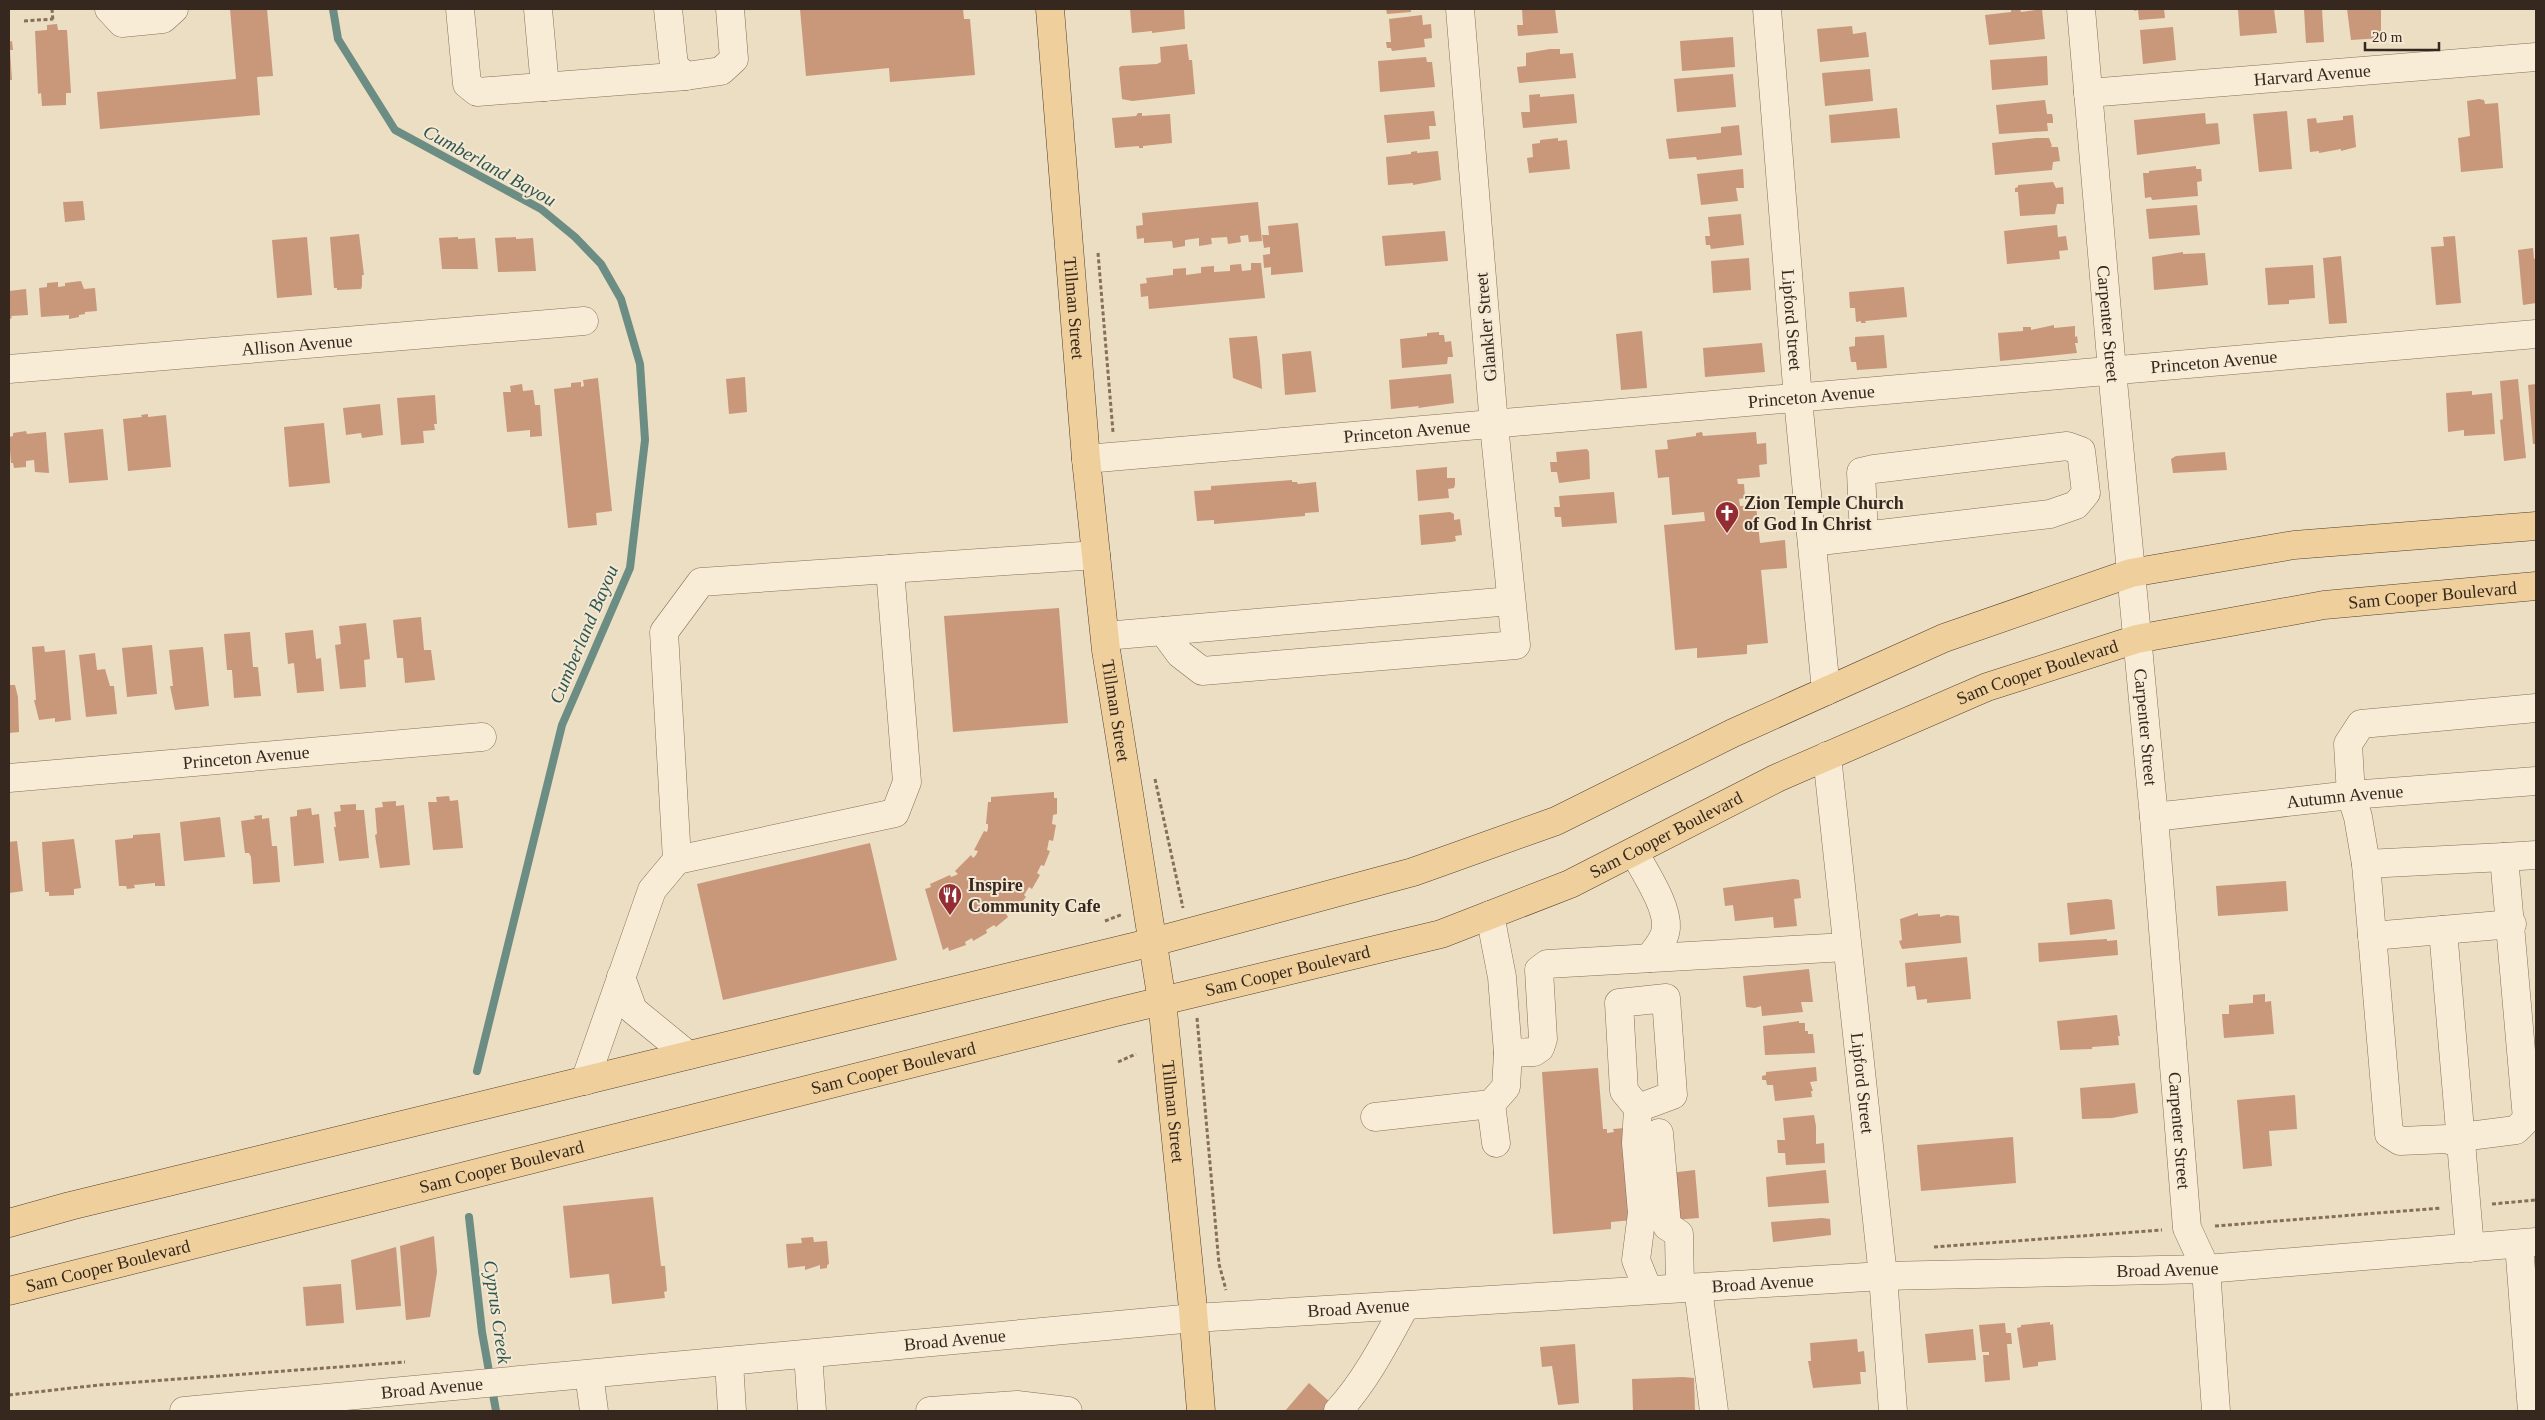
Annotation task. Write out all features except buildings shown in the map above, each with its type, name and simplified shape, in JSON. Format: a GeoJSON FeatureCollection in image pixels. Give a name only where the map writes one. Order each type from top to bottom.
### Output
{"type":"FeatureCollection","features":[{"type":"Feature","properties":{"kind":"main road","name":"Tillman Street"},"geometry":{"type":"LineString","coordinates":[[1050,9],[1086,459],[1096,555],[1105,636],[1162,1001],[1194,1318],[1201,1411]]}},
{"type":"Feature","properties":{"kind":"main road"},"geometry":{"type":"LineString","coordinates":[[9,1223],[1153,942],[1412,872],[1556,821],[1733,734],[1944,638],[2131,573],[2294,545],[2536,526]]}},
{"type":"Feature","properties":{"kind":"main road","name":"Sam Cooper Boulevard"},"geometry":{"type":"LineString","coordinates":[[9,1291],[1162,1001],[1441,934],[1570,884],[1778,778],[1987,687],[2137,639],[2324,605],[2536,586]]}},
{"type":"Feature","properties":{"kind":"street"},"geometry":{"type":"LineString","coordinates":[[109,9],[122,23],[163,19],[174,9]]}},
{"type":"Feature","properties":{"kind":"street"},"geometry":{"type":"LineString","coordinates":[[460,9],[467,84],[477,92],[686,76],[721,71],[734,59],[730,9]]}},
{"type":"Feature","properties":{"kind":"street"},"geometry":{"type":"LineString","coordinates":[[538,9],[545,86]]}},
{"type":"Feature","properties":{"kind":"street"},"geometry":{"type":"LineString","coordinates":[[668,9],[674,66],[686,76]]}},
{"type":"Feature","properties":{"kind":"street","name":"Glankler Street"},"geometry":{"type":"LineString","coordinates":[[1162,631],[1180,654],[1202,670],[1516,645],[1494,425],[1460,9]]}},
{"type":"Feature","properties":{"kind":"street","name":"Lipford Street"},"geometry":{"type":"LineString","coordinates":[[1767,9],[1798,399],[1826,691]]}},
{"type":"Feature","properties":{"kind":"street","name":"Carpenter Street"},"geometry":{"type":"LineString","coordinates":[[2081,9],[2112,370],[2154,817],[2187,1228],[2206,1269],[2216,1411]]}},
{"type":"Feature","properties":{"kind":"street","name":"Harvard Avenue"},"geometry":{"type":"LineString","coordinates":[[2088,93],[2536,58]]}},
{"type":"Feature","properties":{"kind":"street","name":"Allison Avenue"},"geometry":{"type":"LineString","coordinates":[[9,369],[584,321]]}},
{"type":"Feature","properties":{"kind":"street","name":"Princeton Avenue"},"geometry":{"type":"LineString","coordinates":[[1086,459],[2536,334]]}},
{"type":"Feature","properties":{"kind":"street"},"geometry":{"type":"LineString","coordinates":[[1812,542],[1864,536],[2050,514],[2076,505],[2086,494],[2081,451],[2066,446],[1874,468],[1861,472],[1864,536]]}},
{"type":"Feature","properties":{"kind":"street"},"geometry":{"type":"LineString","coordinates":[[677,860],[664,632],[701,582],[1096,555]]}},
{"type":"Feature","properties":{"kind":"street"},"geometry":{"type":"LineString","coordinates":[[585,1080],[652,890],[677,860],[895,813],[907,782],[890,569]]}},
{"type":"Feature","properties":{"kind":"street"},"geometry":{"type":"LineString","coordinates":[[1105,636],[1511,601]]}},
{"type":"Feature","properties":{"kind":"street"},"geometry":{"type":"LineString","coordinates":[[2461,1145],[2447,1139],[2400,1141],[2389,1134],[2366,864],[2358,817],[2351,795],[2348,744],[2361,724],[2536,708]]}},
{"type":"Feature","properties":{"kind":"street","name":"Princeton Avenue"},"geometry":{"type":"LineString","coordinates":[[9,778],[482,737]]}},
{"type":"Feature","properties":{"kind":"street","name":"Lipford Street"},"geometry":{"type":"LineString","coordinates":[[1827,756],[1882,1276],[1893,1411]]}},
{"type":"Feature","properties":{"kind":"street","name":"Autumn Avenue"},"geometry":{"type":"LineString","coordinates":[[2154,817],[2351,795],[2536,781]]}},
{"type":"Feature","properties":{"kind":"street"},"geometry":{"type":"LineString","coordinates":[[1634,852],[1665,916],[1666,929],[1662,942],[1649,958]]}},
{"type":"Feature","properties":{"kind":"street"},"geometry":{"type":"LineString","coordinates":[[2366,864],[2536,855]]}},
{"type":"Feature","properties":{"kind":"street"},"geometry":{"type":"LineString","coordinates":[[2461,1145],[2469,1136],[2516,1130],[2527,1119],[2512,924],[2504,857]]}},
{"type":"Feature","properties":{"kind":"street"},"geometry":{"type":"LineString","coordinates":[[1374,1117],[1491,1104],[1506,1087],[1508,1053],[1502,977],[1490,915]]}},
{"type":"Feature","properties":{"kind":"street"},"geometry":{"type":"LineString","coordinates":[[2372,936],[2512,924]]}},
{"type":"Feature","properties":{"kind":"street"},"geometry":{"type":"LineString","coordinates":[[2443,930],[2470,1248]]}},
{"type":"Feature","properties":{"kind":"street"},"geometry":{"type":"LineString","coordinates":[[1508,1053],[1534,1052],[1540,1048],[1543,1039],[1539,970],[1547,964],[1846,947]]}},
{"type":"Feature","properties":{"kind":"street"},"geometry":{"type":"LineString","coordinates":[[621,977],[632,1010],[688,1055]]}},
{"type":"Feature","properties":{"kind":"street"},"geometry":{"type":"LineString","coordinates":[[1491,1104],[1496,1143]]}},
{"type":"Feature","properties":{"kind":"street"},"geometry":{"type":"LineString","coordinates":[[1638,1108],[1636,1142],[1642,1213],[1636,1260],[1648,1290]]}},
{"type":"Feature","properties":{"kind":"street"},"geometry":{"type":"LineString","coordinates":[[1659,1134],[1667,1226],[1679,1234],[1714,1411]]}},
{"type":"Feature","properties":{"kind":"street"},"geometry":{"type":"LineString","coordinates":[[2528,1243],[2533,1406]]}},
{"type":"Feature","properties":{"kind":"street","name":"Broad Avenue"},"geometry":{"type":"LineString","coordinates":[[184,1411],[409,1401],[436,1388],[1194,1318],[1882,1276],[2206,1269],[2528,1243]]}},
{"type":"Feature","properties":{"kind":"street"},"geometry":{"type":"LineString","coordinates":[[1338,1411],[1372,1366],[1405,1306]]}},
{"type":"Feature","properties":{"kind":"street"},"geometry":{"type":"LineString","coordinates":[[808,1354],[812,1411]]}},
{"type":"Feature","properties":{"kind":"street"},"geometry":{"type":"LineString","coordinates":[[729,1362],[732,1411]]}},
{"type":"Feature","properties":{"kind":"street"},"geometry":{"type":"LineString","coordinates":[[590,1374],[594,1411]]}},
{"type":"Feature","properties":{"kind":"street"},"geometry":{"type":"LineString","coordinates":[[930,1411],[1017,1405],[1068,1411]]}},
{"type":"Feature","properties":{"kind":"path"},"geometry":{"type":"LineString","coordinates":[[24,21],[53,21],[52,9]]}},
{"type":"Feature","properties":{"kind":"path"},"geometry":{"type":"LineString","coordinates":[[1105,921],[1126,913]]}},
{"type":"Feature","properties":{"kind":"path"},"geometry":{"type":"LineString","coordinates":[[1118,1062],[1136,1054]]}},
{"type":"Feature","properties":{"kind":"path"},"geometry":{"type":"LineString","coordinates":[[1927,1247],[2536,1200]]}},
{"type":"Feature","properties":{"kind":"path"},"geometry":{"type":"LineString","coordinates":[[9,1395],[99,1385],[410,1362]]}},
{"type":"Feature","properties":{"kind":"waterway","name":"Cumberland Bayou"},"geometry":{"type":"LineString","coordinates":[[333,9],[338,39],[395,130],[541,209],[575,237],[601,264],[621,299],[640,364],[645,440],[630,568],[562,725],[477,1071]]}},
{"type":"Feature","properties":{"kind":"waterway","name":"Cyprus Creek"},"geometry":{"type":"LineString","coordinates":[[469,1217],[482,1332],[496,1411]]}},
{"type":"Feature","properties":{"kind":"place","name":"Zion Temple Church of God In Christ"},"geometry":{"type":"Point","coordinates":[1727,534]}},
{"type":"Feature","properties":{"kind":"place","name":"Inspire Community Cafe"},"geometry":{"type":"Point","coordinates":[950,916]}}]}
